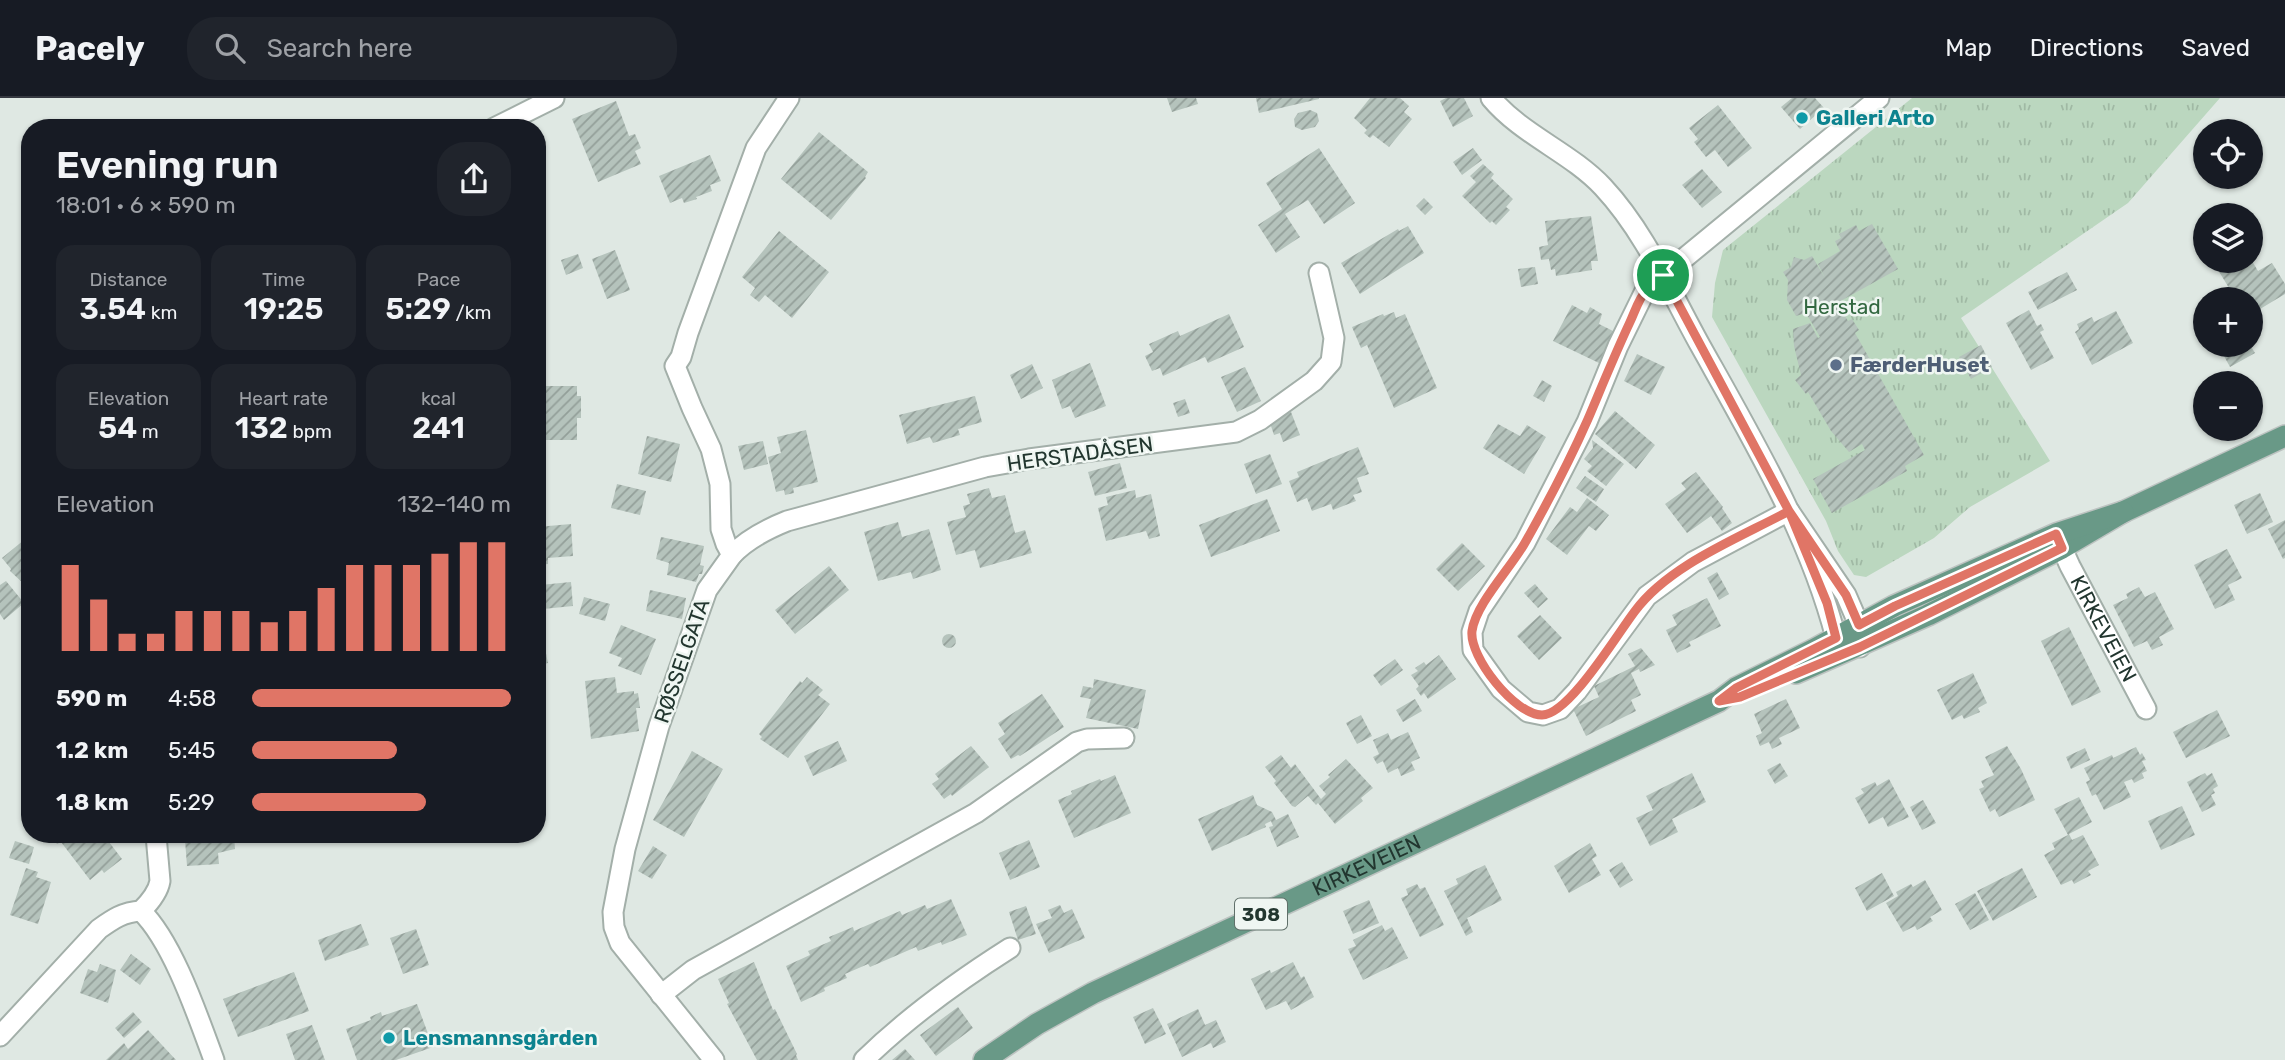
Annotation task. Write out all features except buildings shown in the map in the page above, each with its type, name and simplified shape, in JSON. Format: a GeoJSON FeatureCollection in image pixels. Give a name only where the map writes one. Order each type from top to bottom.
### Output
{"type":"FeatureCollection","features":[{"type":"Feature","properties":{"kind":"main road","name":"KIRKEVEIEN"},"geometry":{"type":"LineString","coordinates":[[984,1060],[1037,1024],[1093,993],[1719,701],[1736,688],[1895,606],[2059,541],[2285,436]]}},
{"type":"Feature","properties":{"kind":"main road","name":"KIRKEVEIEN"},"geometry":{"type":"LineString","coordinates":[[1719,701],[1740,697],[1860,647],[2059,541]]}},
{"type":"Feature","properties":{"kind":"street"},"geometry":{"type":"LineString","coordinates":[[513,119],[554,98]]}},
{"type":"Feature","properties":{"kind":"street"},"geometry":{"type":"LineString","coordinates":[[732,555],[721,529],[720,484],[711,449],[675,366],[681,357],[756,148],[789,98]]}},
{"type":"Feature","properties":{"kind":"street"},"geometry":{"type":"LineString","coordinates":[[1491,98],[1524,130],[1580,167],[1604,188],[1640,237],[1789,511],[1827,603],[1836,638],[1860,647],[1859,625],[1846,595],[1789,511]]}},
{"type":"Feature","properties":{"kind":"street"},"geometry":{"type":"LineString","coordinates":[[1789,511],[1693,562],[1647,596],[1577,691],[1560,709],[1543,715],[1528,712],[1501,689],[1473,650],[1472,632],[1479,611],[1525,543],[1587,422],[1618,346],[1644,293],[1879,98]]}},
{"type":"Feature","properties":{"kind":"street","name":"HERSTADÅSEN"},"geometry":{"type":"LineString","coordinates":[[732,555],[739,547],[767,529],[787,521],[985,467],[1236,432],[1260,420],[1314,381],[1331,362],[1335,338],[1319,273]]}},
{"type":"Feature","properties":{"kind":"street","name":"KIRKEVEIEN"},"geometry":{"type":"LineString","coordinates":[[2059,541],[2146,709]]}},
{"type":"Feature","properties":{"kind":"street","name":"RØSSELGATA"},"geometry":{"type":"LineString","coordinates":[[715,1060],[620,943],[614,927],[613,912],[625,849],[659,726],[707,590],[732,555]]}},
{"type":"Feature","properties":{"kind":"street"},"geometry":{"type":"LineString","coordinates":[[661,995],[693,970],[976,813],[1077,742],[1087,739],[1124,738]]}},
{"type":"Feature","properties":{"kind":"street"},"geometry":{"type":"LineString","coordinates":[[0,1035],[99,929],[116,916],[130,911],[141,911],[149,903],[159,888],[160,881],[157,843]]}},
{"type":"Feature","properties":{"kind":"street"},"geometry":{"type":"LineString","coordinates":[[141,911],[158,932],[188,994],[214,1060]]}},
{"type":"Feature","properties":{"kind":"street"},"geometry":{"type":"LineString","coordinates":[[864,1060],[893,1032],[971,972],[1010,948]]}},
{"type":"Feature","properties":{"kind":"green space","name":"Herstad"},"geometry":{"type":"Polygon","coordinates":[[[1912,98],[2220,98],[2202,119],[2193,119],[2193,129],[2128,203],[1961,318],[2050,461],[1970,507],[1934,538],[1866,577],[1854,575],[1838,551],[1826,521],[1712,317],[1715,283],[1723,250],[1912,98]]]}},
{"type":"Feature","properties":{"kind":"place","name":"Galleri Arto"},"geometry":{"type":"Point","coordinates":[1802,118]}},
{"type":"Feature","properties":{"kind":"place","name":"FærderHuset"},"geometry":{"type":"Point","coordinates":[1836,365]}},
{"type":"Feature","properties":{"kind":"place","name":"Lensmannsgården"},"geometry":{"type":"Point","coordinates":[389,1038]}},
{"type":"Feature","properties":{"kind":"route"},"geometry":{"type":"LineString","coordinates":[[1663,275],[1644,293],[1618,346],[1587,422],[1525,543],[1479,611],[1472,632],[1473,650],[1501,689],[1528,712],[1543,715],[1560,709],[1577,691],[1647,596],[1658,587],[1693,562],[1789,511],[1827,603],[1836,638],[1736,688],[1719,701],[1740,697],[1860,647],[2062,548],[2056,534],[1895,606],[1859,625],[1846,595],[1789,511],[1663,275]]}}]}
